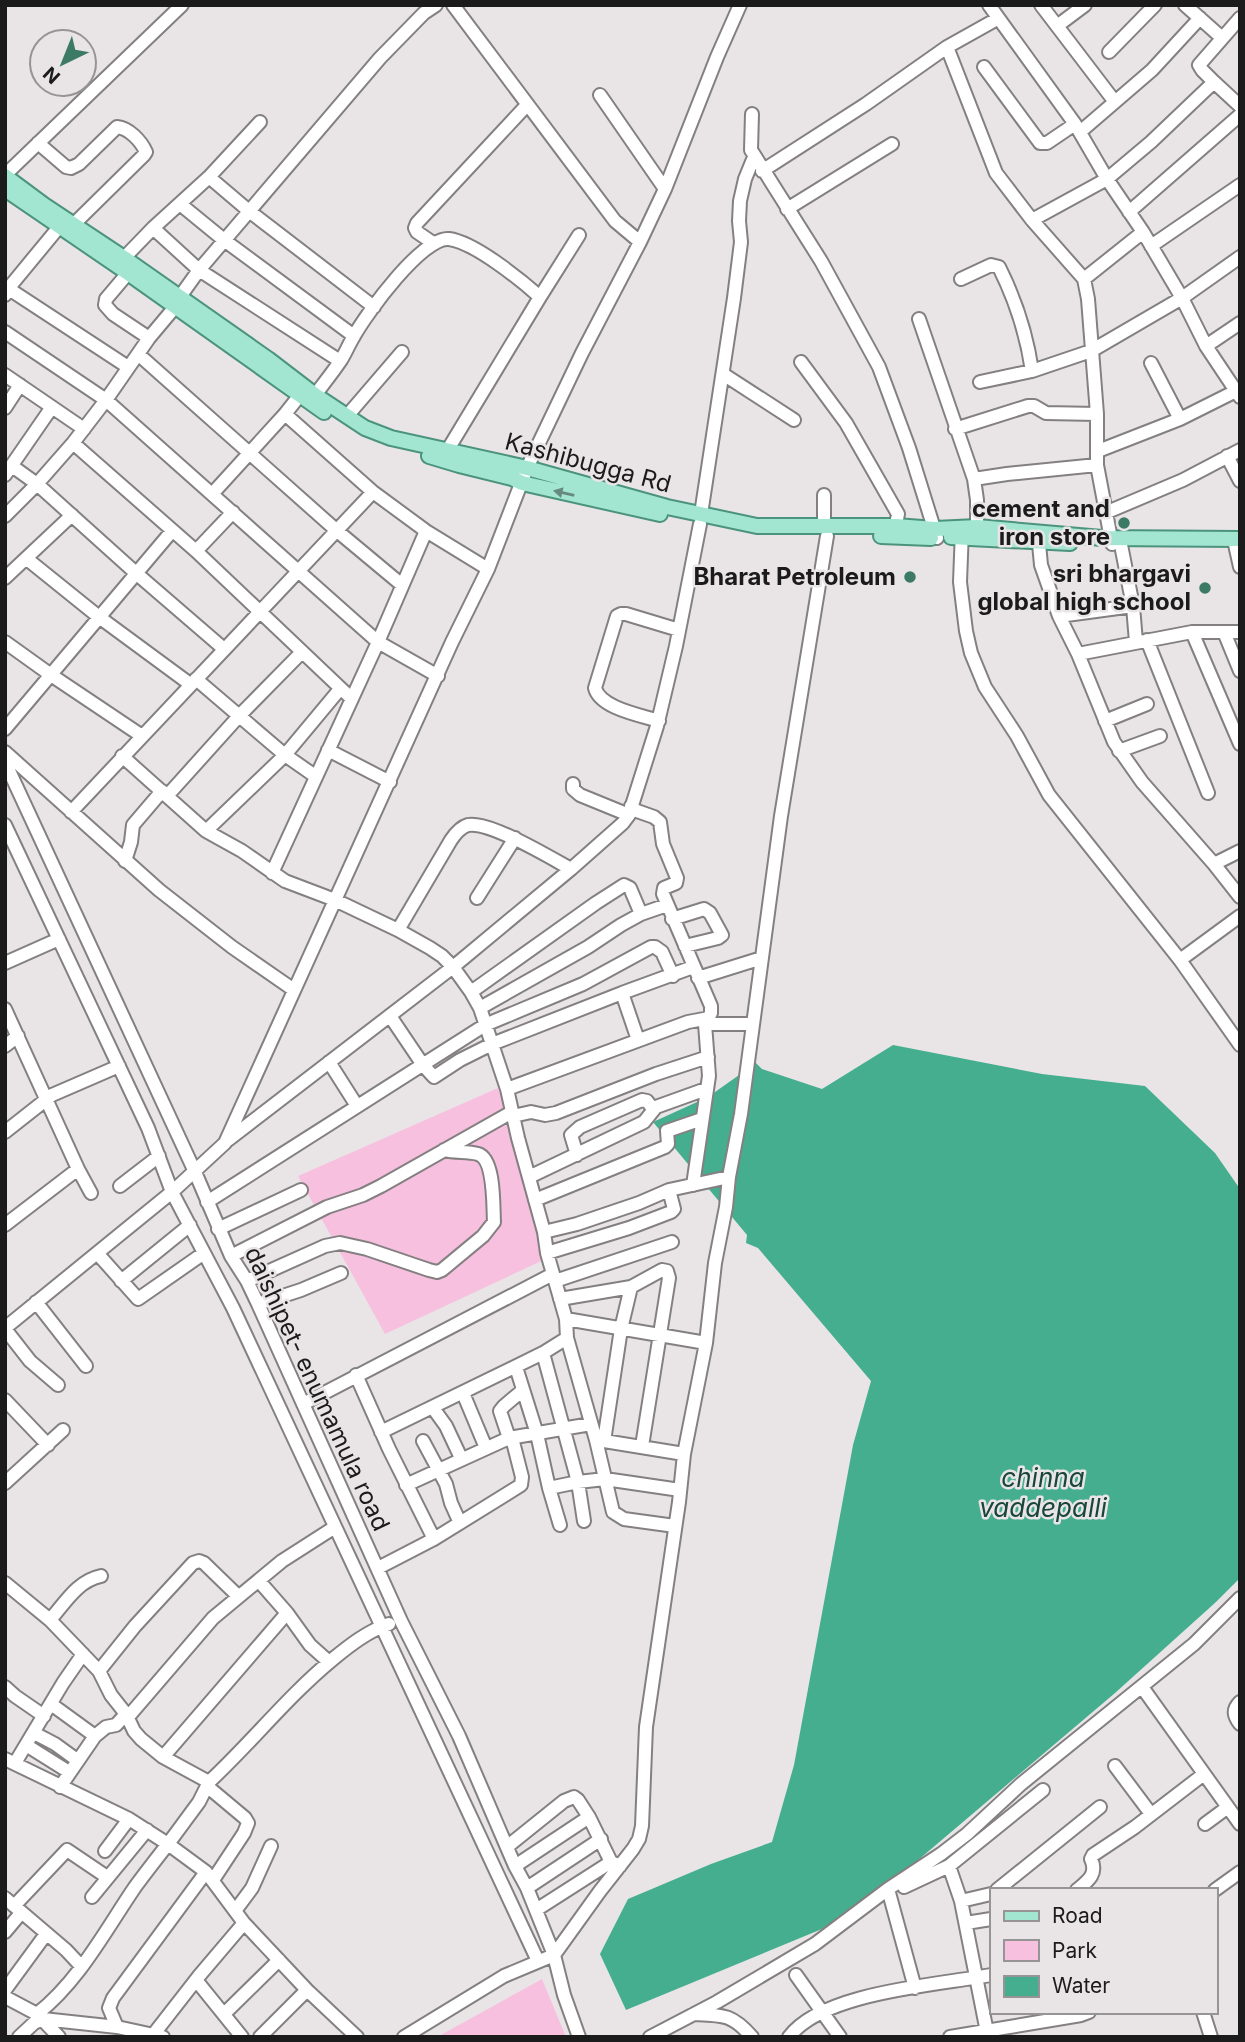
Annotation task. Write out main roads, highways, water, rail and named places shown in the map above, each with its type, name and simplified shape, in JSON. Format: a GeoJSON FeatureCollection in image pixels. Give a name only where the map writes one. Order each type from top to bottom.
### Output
{"type":"FeatureCollection","features":[{"type":"Feature","properties":{"kind":"main road","name":"Kashibugga Rd"},"geometry":{"type":"LineString","coordinates":[[5,175],[66,225]]}},
{"type":"Feature","properties":{"kind":"main road","name":"Kashibugga Rd"},"geometry":{"type":"LineString","coordinates":[[5,189],[66,225],[126,266],[300,395],[358,434],[384,444],[527,468],[744,531],[962,532],[1179,548],[1237,544]]}},
{"type":"Feature","properties":{"kind":"main road","name":"Kashibugga Rd"},"geometry":{"type":"LineString","coordinates":[[177,302],[268,359],[347,416],[377,433],[444,455],[459,465],[522,483],[701,519]]}},
{"type":"Feature","properties":{"kind":"main road","name":"Kashibugga Rd"},"geometry":{"type":"LineString","coordinates":[[962,532],[977,527],[1038,537]]}},
{"type":"Feature","properties":{"kind":"water","name":"chinna vaddepalli"},"geometry":{"type":"Polygon","coordinates":[[[893,1045],[1042,1074],[1145,1086],[1215,1153],[1240,1189],[1240,1578],[1115,1693],[851,1917],[626,2010],[600,1954],[628,1899],[772,1842],[794,1765],[853,1445],[871,1381],[758,1248],[746,1243],[747,1235],[653,1122],[708,1097],[756,1063],[762,1069],[822,1089],[893,1045]]]}},
{"type":"Feature","properties":{"kind":"place","name":"cement and iron store"},"geometry":{"type":"Point","coordinates":[1124,523]}},
{"type":"Feature","properties":{"kind":"place","name":"Bharat Petroleum"},"geometry":{"type":"Point","coordinates":[910,577]}},
{"type":"Feature","properties":{"kind":"place","name":"sri bhargavi global high school"},"geometry":{"type":"Point","coordinates":[1205,588]}}]}
